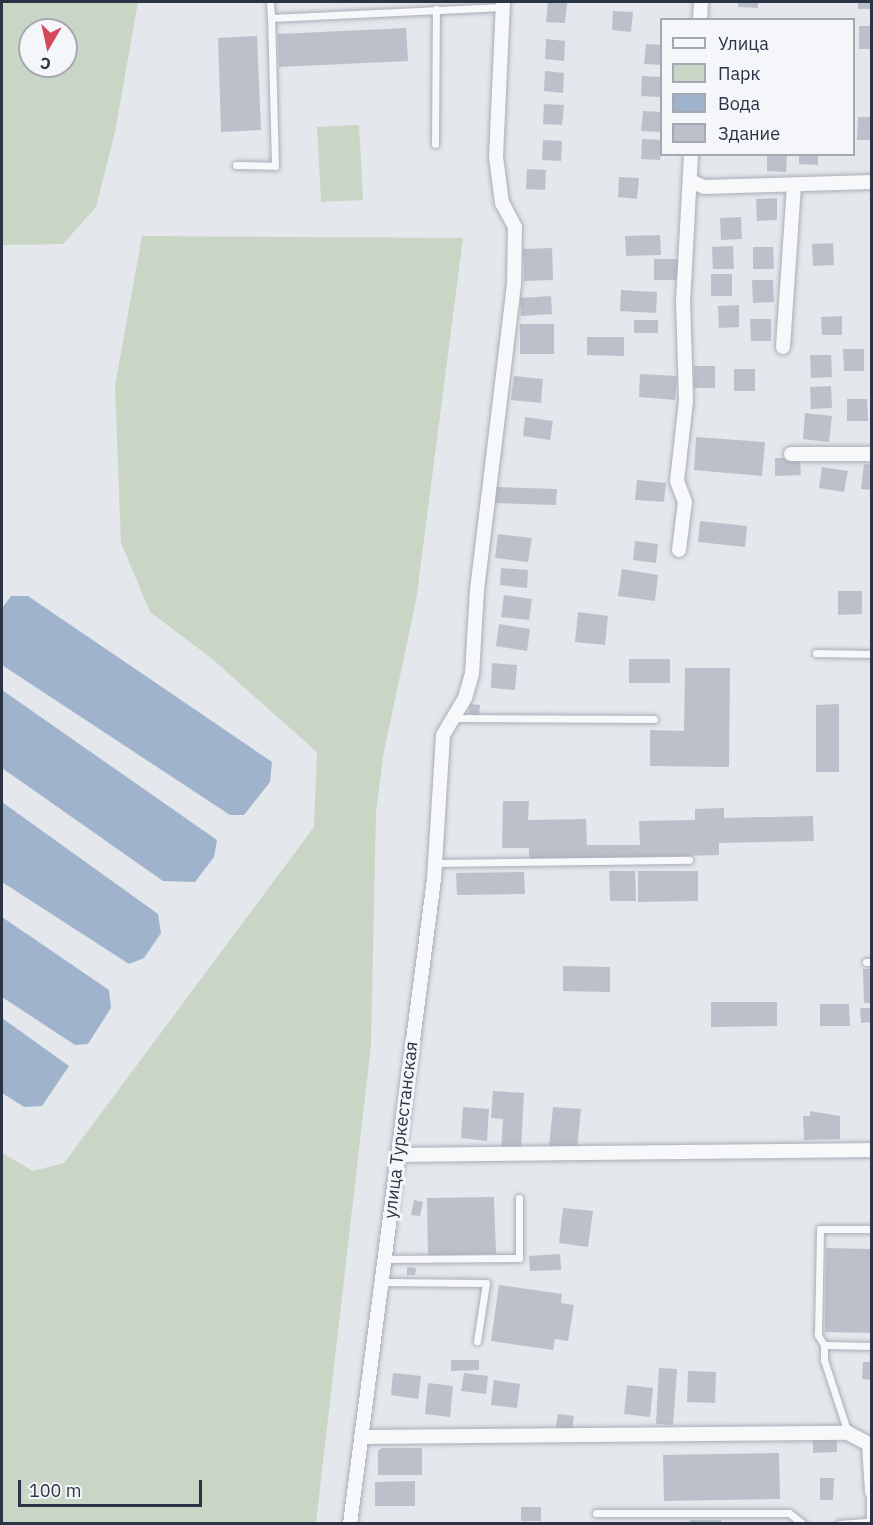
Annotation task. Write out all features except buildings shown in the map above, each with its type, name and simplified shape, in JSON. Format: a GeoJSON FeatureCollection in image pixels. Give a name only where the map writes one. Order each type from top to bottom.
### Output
{"type":"FeatureCollection","features":[{"type":"Feature","properties":{"kind":"street"},"geometry":{"type":"LineString","coordinates":[[700,18],[701,2]]}},
{"type":"Feature","properties":{"kind":"street"},"geometry":{"type":"LineString","coordinates":[[452,718],[465,698],[472,674],[477,590],[514,284],[515,228],[502,203],[496,157],[503,4]]}},
{"type":"Feature","properties":{"kind":"street"},"geometry":{"type":"LineString","coordinates":[[679,550],[685,502],[677,481],[686,401],[683,302],[691,156]]}},
{"type":"Feature","properties":{"kind":"street"},"geometry":{"type":"LineString","coordinates":[[690,181],[704,187],[872,182]]}},
{"type":"Feature","properties":{"kind":"street"},"geometry":{"type":"LineString","coordinates":[[783,347],[794,184]]}},
{"type":"Feature","properties":{"kind":"street"},"geometry":{"type":"LineString","coordinates":[[791,454],[872,454]]}},
{"type":"Feature","properties":{"kind":"street","name":"улица Туркестанская"},"geometry":{"type":"LineString","coordinates":[[350,1524],[435,863],[443,735],[452,718]]}},
{"type":"Feature","properties":{"kind":"street"},"geometry":{"type":"LineString","coordinates":[[398,1155],[872,1150]]}},
{"type":"Feature","properties":{"kind":"street"},"geometry":{"type":"LineString","coordinates":[[361,1437],[848,1433],[869,1444],[871,1491]]}},
{"type":"Feature","properties":{"kind":"lane"},"geometry":{"type":"LineString","coordinates":[[236,165],[275,166],[270,2]]}},
{"type":"Feature","properties":{"kind":"lane"},"geometry":{"type":"LineString","coordinates":[[271,18],[436,9],[466,4],[503,4]]}},
{"type":"Feature","properties":{"kind":"lane"},"geometry":{"type":"LineString","coordinates":[[435,144],[436,9]]}},
{"type":"Feature","properties":{"kind":"lane"},"geometry":{"type":"LineString","coordinates":[[816,653],[872,654]]}},
{"type":"Feature","properties":{"kind":"lane"},"geometry":{"type":"LineString","coordinates":[[452,718],[654,719]]}},
{"type":"Feature","properties":{"kind":"lane"},"geometry":{"type":"LineString","coordinates":[[435,863],[688,860]]}},
{"type":"Feature","properties":{"kind":"lane"},"geometry":{"type":"LineString","coordinates":[[384,1259],[519,1258],[519,1198]]}},
{"type":"Feature","properties":{"kind":"lane"},"geometry":{"type":"LineString","coordinates":[[848,1433],[824,1360],[824,1345],[818,1335],[820,1229],[872,1229]]}},
{"type":"Feature","properties":{"kind":"lane"},"geometry":{"type":"LineString","coordinates":[[381,1282],[486,1283],[477,1341]]}},
{"type":"Feature","properties":{"kind":"lane"},"geometry":{"type":"LineString","coordinates":[[824,1345],[872,1346]]}},
{"type":"Feature","properties":{"kind":"lane"},"geometry":{"type":"LineString","coordinates":[[839,1524],[870,1522],[871,1491]]}},
{"type":"Feature","properties":{"kind":"lane"},"geometry":{"type":"LineString","coordinates":[[596,1513],[789,1514],[803,1524]]}},
{"type":"Feature","properties":{"kind":"green space"},"geometry":{"type":"Polygon","coordinates":[[[2,2],[138,2],[115,132],[96,207],[63,244],[2,245],[2,2]]]}},
{"type":"Feature","properties":{"kind":"green space"},"geometry":{"type":"Polygon","coordinates":[[[359,125],[363,200],[321,202],[317,127],[359,125]]]}},
{"type":"Feature","properties":{"kind":"green space"},"geometry":{"type":"Polygon","coordinates":[[[142,236],[463,238],[416,601],[384,751],[376,812],[371,1045],[316,1523],[2,1523],[2,1153],[33,1171],[64,1163],[314,827],[317,752],[211,658],[150,612],[121,543],[115,386],[142,236]]]}},
{"type":"Feature","properties":{"kind":"water"},"geometry":{"type":"Polygon","coordinates":[[[11,596],[28,596],[272,762],[270,782],[244,815],[230,815],[2,665],[2,608],[11,596]]]}},
{"type":"Feature","properties":{"kind":"water"},"geometry":{"type":"Polygon","coordinates":[[[2,690],[217,840],[214,857],[195,882],[163,881],[2,768],[2,690]]]}},
{"type":"Feature","properties":{"kind":"water"},"geometry":{"type":"Polygon","coordinates":[[[2,802],[158,914],[161,933],[144,958],[129,964],[2,882],[2,802]]]}},
{"type":"Feature","properties":{"kind":"water"},"geometry":{"type":"Polygon","coordinates":[[[2,917],[109,990],[111,1008],[88,1044],[75,1045],[2,997],[2,917]]]}},
{"type":"Feature","properties":{"kind":"water"},"geometry":{"type":"Polygon","coordinates":[[[2,1018],[69,1066],[42,1106],[24,1107],[2,1093],[2,1018]]]}}]}
